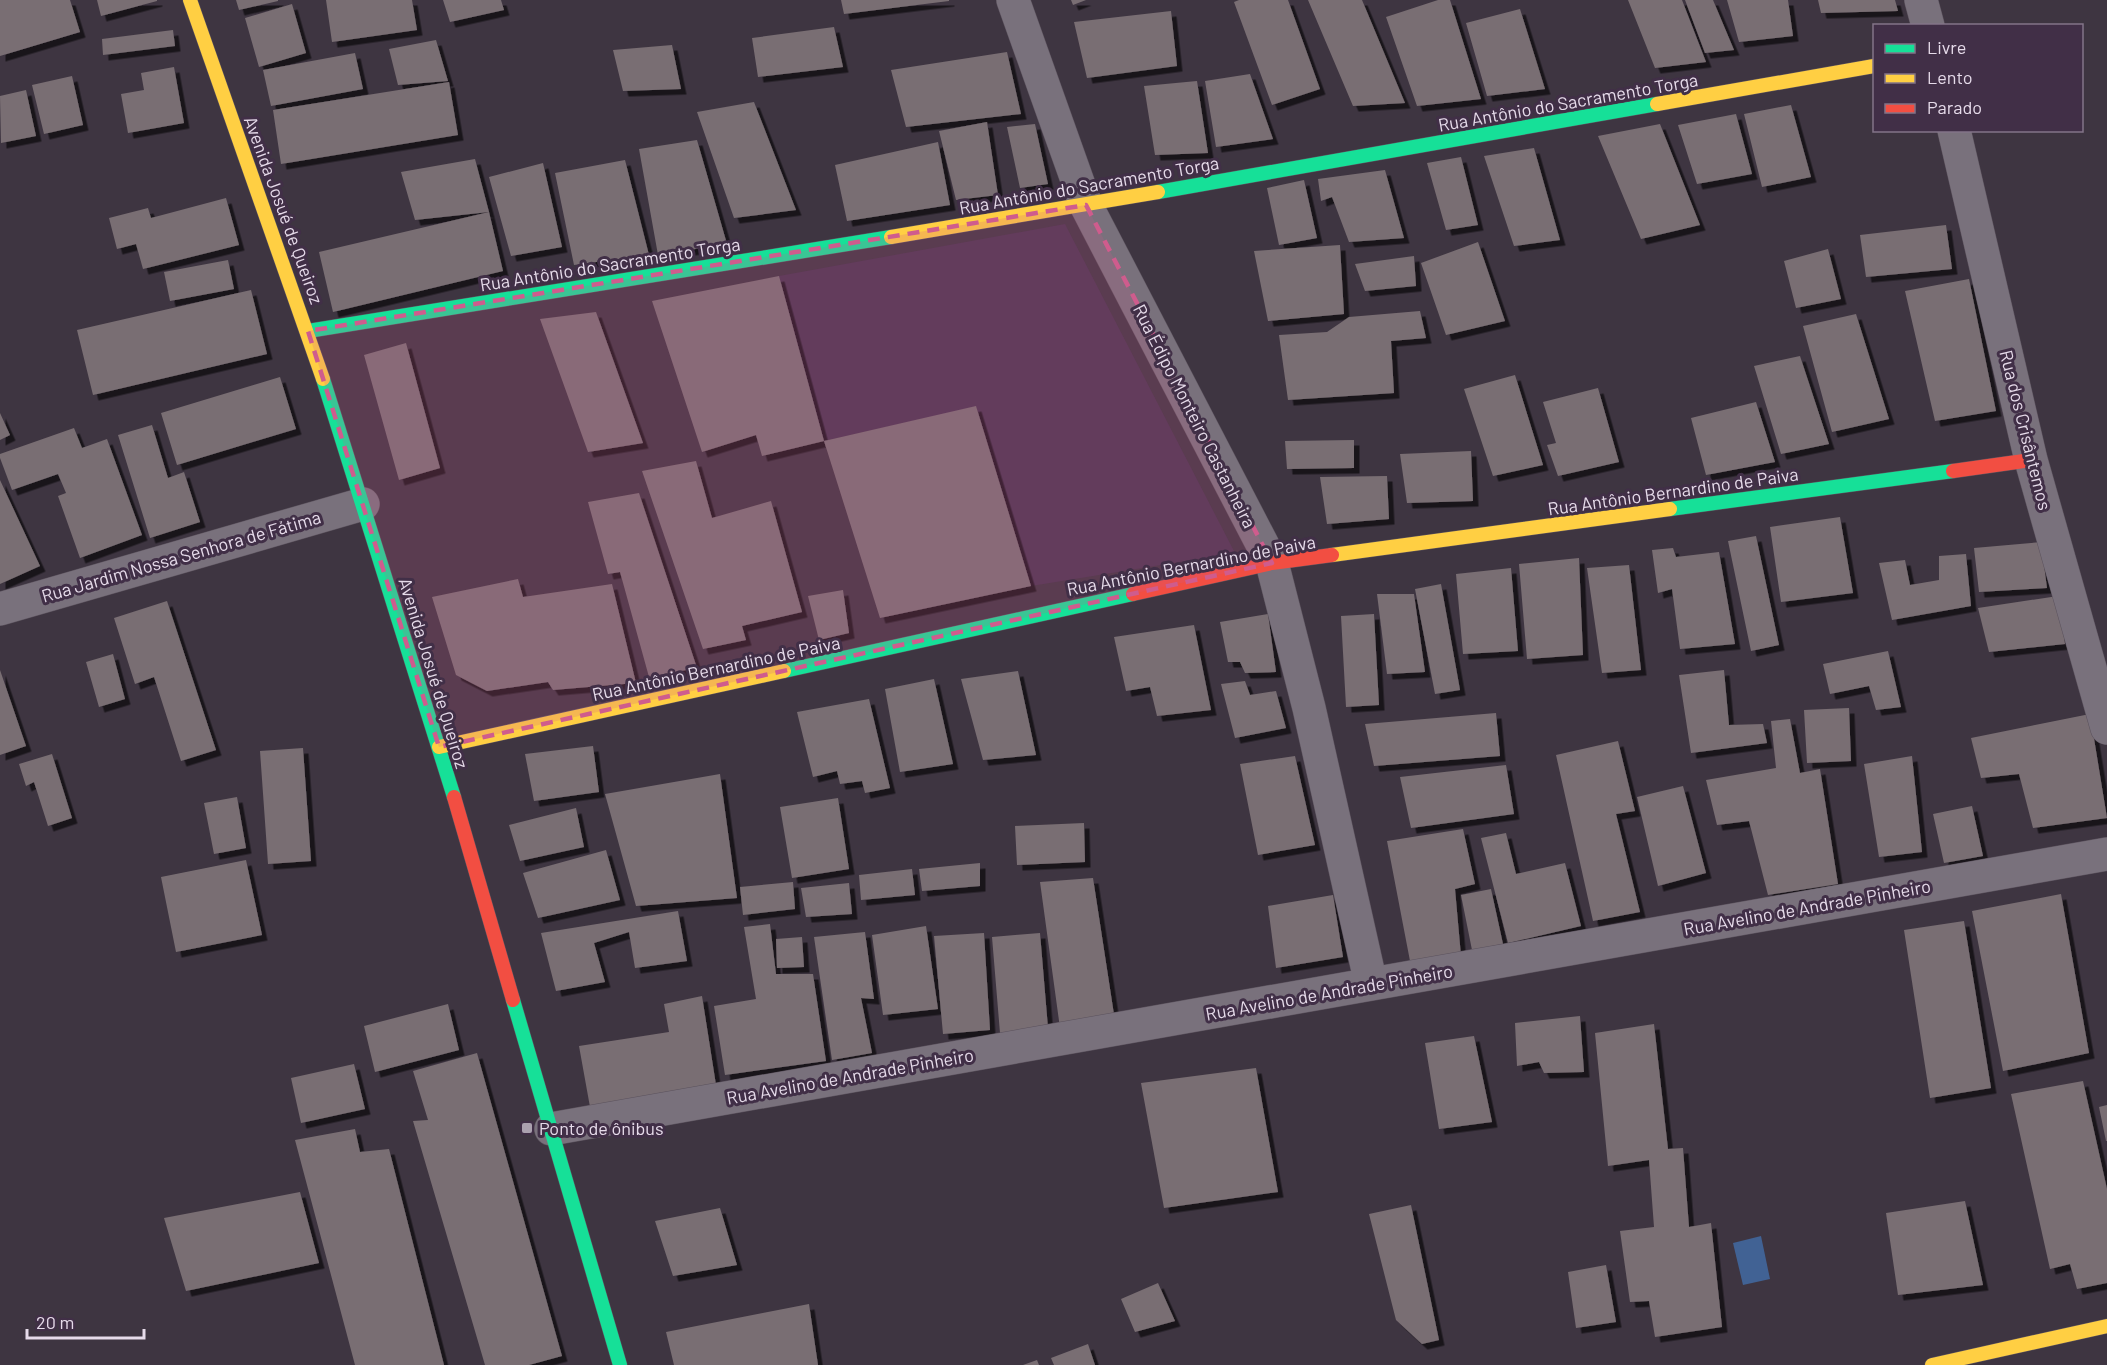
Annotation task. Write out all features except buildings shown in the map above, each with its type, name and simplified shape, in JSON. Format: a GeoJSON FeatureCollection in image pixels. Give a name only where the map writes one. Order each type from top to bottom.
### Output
{"type":"FeatureCollection","features":[{"type":"Feature","properties":{"kind":"main road","name":"Avenida Josué de Queiroz"},"geometry":{"type":"LineString","coordinates":[[190,0],[309,331],[439,747],[620,1365]]}},
{"type":"Feature","properties":{"kind":"main road","name":"Rua Antônio do Sacramento Torga"},"geometry":{"type":"LineString","coordinates":[[309,331],[1086,205],[1873,66]]}},
{"type":"Feature","properties":{"kind":"main road","name":"Rua Antônio Bernardino de Paiva"},"geometry":{"type":"LineString","coordinates":[[439,747],[1272,563],[2031,460]]}},
{"type":"Feature","properties":{"kind":"main road"},"geometry":{"type":"LineString","coordinates":[[1932,1365],[2107,1326]]}},
{"type":"Feature","properties":{"kind":"street","name":"Rua Édipo Monteiro Castanheira"},"geometry":{"type":"LineString","coordinates":[[1013,0],[1086,205],[1272,563],[1309,708],[1371,984]]}},
{"type":"Feature","properties":{"kind":"street"},"geometry":{"type":"LineString","coordinates":[[1921,0],[1927,24]]}},
{"type":"Feature","properties":{"kind":"street","name":"Rua dos Crisântemos"},"geometry":{"type":"LineString","coordinates":[[1954,132],[2031,460],[2107,728]]}},
{"type":"Feature","properties":{"kind":"street","name":"Rua Jardim Nossa Senhora de Fátima"},"geometry":{"type":"LineString","coordinates":[[0,609],[363,504]]}},
{"type":"Feature","properties":{"kind":"street","name":"Rua Avelino de Andrade Pinheiro"},"geometry":{"type":"LineString","coordinates":[[551,1129],[2107,854]]}},
{"type":"Feature","properties":{"kind":"highlighted area"},"geometry":{"type":"Polygon","coordinates":[[[1086,205],[1272,563],[439,747],[308,331],[1086,205]]]}},
{"type":"Feature","properties":{"kind":"shaded area"},"geometry":{"type":"Polygon","coordinates":[[[1065,224],[1235,553],[1031,586],[976,407],[824,441],[786,318],[779,276],[1065,224]]]}},
{"type":"Feature","properties":{"kind":"water"},"geometry":{"type":"Polygon","coordinates":[[[1761,1236],[1770,1279],[1743,1285],[1733,1243],[1761,1236]]]}},
{"type":"Feature","properties":{"kind":"traffic: fast"},"geometry":{"type":"LineString","coordinates":[[1158,192],[1657,104]]}},
{"type":"Feature","properties":{"kind":"traffic: fast"},"geometry":{"type":"LineString","coordinates":[[308,331],[891,237]]}},
{"type":"Feature","properties":{"kind":"traffic: fast"},"geometry":{"type":"LineString","coordinates":[[323,379],[454,797]]}},
{"type":"Feature","properties":{"kind":"traffic: fast"},"geometry":{"type":"LineString","coordinates":[[1670,509],[1953,471]]}},
{"type":"Feature","properties":{"kind":"traffic: fast"},"geometry":{"type":"LineString","coordinates":[[784,671],[1133,594]]}},
{"type":"Feature","properties":{"kind":"traffic: fast"},"geometry":{"type":"LineString","coordinates":[[513,1000],[620,1365]]}},
{"type":"Feature","properties":{"kind":"traffic: slow"},"geometry":{"type":"LineString","coordinates":[[190,0],[323,379]]}},
{"type":"Feature","properties":{"kind":"traffic: slow"},"geometry":{"type":"LineString","coordinates":[[1657,104],[1873,66]]}},
{"type":"Feature","properties":{"kind":"traffic: slow"},"geometry":{"type":"LineString","coordinates":[[891,237],[1158,192]]}},
{"type":"Feature","properties":{"kind":"traffic: slow"},"geometry":{"type":"LineString","coordinates":[[1332,555],[1670,509]]}},
{"type":"Feature","properties":{"kind":"traffic: slow"},"geometry":{"type":"LineString","coordinates":[[439,747],[784,671]]}},
{"type":"Feature","properties":{"kind":"traffic: slow"},"geometry":{"type":"LineString","coordinates":[[1932,1365],[2107,1326]]}},
{"type":"Feature","properties":{"kind":"traffic: jam"},"geometry":{"type":"LineString","coordinates":[[1953,471],[2031,460]]}},
{"type":"Feature","properties":{"kind":"traffic: jam"},"geometry":{"type":"LineString","coordinates":[[1133,594],[1272,563],[1332,555]]}},
{"type":"Feature","properties":{"kind":"traffic: jam"},"geometry":{"type":"LineString","coordinates":[[454,797],[513,1000]]}},
{"type":"Feature","properties":{"kind":"place","name":"Ponto de ônibus"},"geometry":{"type":"Point","coordinates":[527,1128]}}]}
